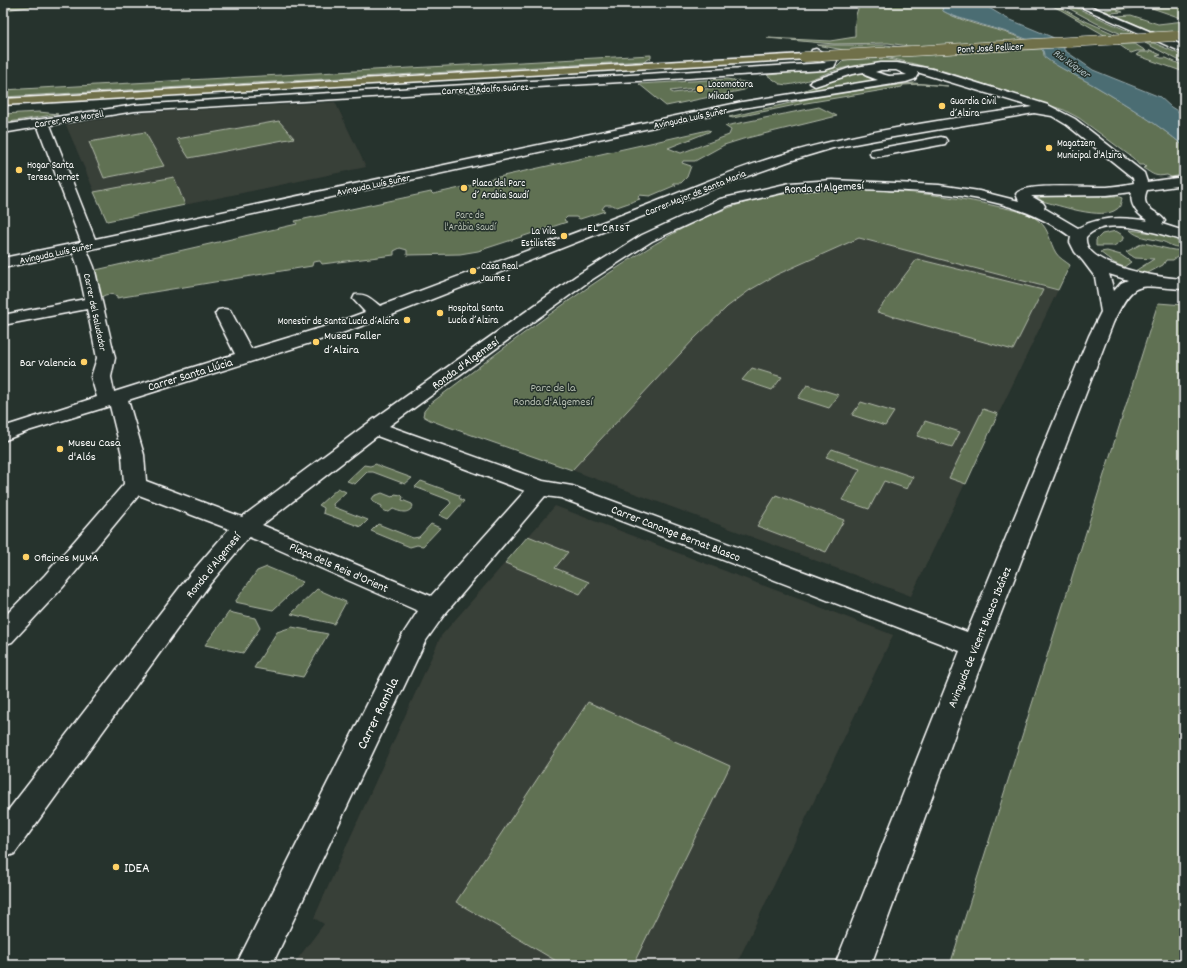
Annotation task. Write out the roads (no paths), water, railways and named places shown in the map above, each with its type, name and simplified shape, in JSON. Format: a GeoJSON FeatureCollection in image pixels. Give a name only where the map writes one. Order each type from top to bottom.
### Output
{"type":"FeatureCollection","features":[{"type":"Feature","properties":{"kind":"main road","name":"Pont José Pellicer"},"geometry":{"type":"LineString","coordinates":[[3,102],[1181,36]]}},
{"type":"Feature","properties":{"kind":"street"},"geometry":{"type":"LineString","coordinates":[[1076,3],[1184,50]]}},
{"type":"Feature","properties":{"kind":"street","name":"Carrer d'Adolfo Suárez"},"geometry":{"type":"LineString","coordinates":[[135,108],[824,68],[830,65],[832,61],[816,52]]}},
{"type":"Feature","properties":{"kind":"street"},"geometry":{"type":"LineString","coordinates":[[877,67],[872,68],[869,73],[877,77],[963,87],[1050,112],[1071,122],[1139,176],[1142,186],[1139,191],[1138,202],[1146,214],[1184,235]]}},
{"type":"Feature","properties":{"kind":"street","name":"Avinguda Luís Suñer"},"geometry":{"type":"LineString","coordinates":[[742,105],[797,89],[850,71],[877,67],[928,71],[1044,107],[1050,112]]}},
{"type":"Feature","properties":{"kind":"street"},"geometry":{"type":"LineString","coordinates":[[896,79],[911,76],[912,74],[909,71],[900,68]]}},
{"type":"Feature","properties":{"kind":"street"},"geometry":{"type":"LineString","coordinates":[[745,72],[767,85],[768,94],[762,99]]}},
{"type":"Feature","properties":{"kind":"street","name":"Avinguda Luís Suñer"},"geometry":{"type":"LineString","coordinates":[[3,263],[84,251],[742,105],[886,82],[896,79]]}},
{"type":"Feature","properties":{"kind":"street"},"geometry":{"type":"LineString","coordinates":[[784,88],[797,89]]}},
{"type":"Feature","properties":{"kind":"street"},"geometry":{"type":"LineString","coordinates":[[992,96],[1015,107],[1015,109],[996,115]]}},
{"type":"Feature","properties":{"kind":"street","name":"Carrer Pere Morell"},"geometry":{"type":"LineString","coordinates":[[3,129],[135,108]]}},
{"type":"Feature","properties":{"kind":"street"},"geometry":{"type":"LineString","coordinates":[[996,115],[1034,110],[1050,112]]}},
{"type":"Feature","properties":{"kind":"street","name":"Carrer Major de Santa Maria"},"geometry":{"type":"LineString","coordinates":[[432,293],[649,210],[716,182],[761,166],[831,145],[996,115]]}},
{"type":"Feature","properties":{"kind":"street","name":"Carrer del Saludador"},"geometry":{"type":"LineString","coordinates":[[43,123],[84,251],[106,358],[101,377],[105,394],[113,399],[133,455],[135,485]]}},
{"type":"Feature","properties":{"kind":"street"},"geometry":{"type":"LineString","coordinates":[[876,136],[899,149]]}},
{"type":"Feature","properties":{"kind":"street"},"geometry":{"type":"LineString","coordinates":[[876,153],[941,141]]}},
{"type":"Feature","properties":{"kind":"street"},"geometry":{"type":"LineString","coordinates":[[1082,233],[1054,212],[1026,200],[1023,194],[1033,191],[1107,191],[1182,181]]}},
{"type":"Feature","properties":{"kind":"street"},"geometry":{"type":"LineString","coordinates":[[1158,221],[1150,206],[1154,193],[1161,188],[1182,181]]}},
{"type":"Feature","properties":{"kind":"street","name":"Ronda d'Algemesí"},"geometry":{"type":"LineString","coordinates":[[3,843],[200,579],[244,527],[374,428],[546,304],[621,254],[679,222],[725,202],[790,187],[825,185],[873,185],[939,188],[979,194],[1034,209],[1067,227],[1082,233]]}},
{"type":"Feature","properties":{"kind":"street"},"geometry":{"type":"LineString","coordinates":[[1109,311],[1103,278],[1078,243],[1082,233],[1106,224],[1121,223],[1154,227],[1184,235]]}},
{"type":"Feature","properties":{"kind":"street"},"geometry":{"type":"LineString","coordinates":[[1090,259],[1119,273],[1149,281],[1183,284]]}},
{"type":"Feature","properties":{"kind":"street","name":"Avinguda de Vicent Blasco Ibáñez"},"geometry":{"type":"LineString","coordinates":[[853,965],[976,646],[1109,311],[1127,287],[1140,282],[1149,281]]}},
{"type":"Feature","properties":{"kind":"street","name":"Carrer Santa Llúcia"},"geometry":{"type":"LineString","coordinates":[[3,435],[20,427],[333,330],[432,293]]}},
{"type":"Feature","properties":{"kind":"street"},"geometry":{"type":"LineString","coordinates":[[361,299],[378,314]]}},
{"type":"Feature","properties":{"kind":"street"},"geometry":{"type":"LineString","coordinates":[[3,320],[94,302]]}},
{"type":"Feature","properties":{"kind":"street"},"geometry":{"type":"LineString","coordinates":[[224,314],[246,357]]}},
{"type":"Feature","properties":{"kind":"street","name":"Carrer Canonge Bernat Blasco"},"geometry":{"type":"LineString","coordinates":[[374,428],[540,488],[564,491],[976,646]]}},
{"type":"Feature","properties":{"kind":"street"},"geometry":{"type":"LineString","coordinates":[[3,635],[54,581],[135,485]]}},
{"type":"Feature","properties":{"kind":"street","name":"Plaça dels Reis d'Orient"},"geometry":{"type":"LineString","coordinates":[[135,485],[274,538],[435,608]]}},
{"type":"Feature","properties":{"kind":"street","name":"Carrer Rambla"},"geometry":{"type":"LineString","coordinates":[[254,965],[414,637],[435,608],[540,488]]}},
{"type":"Feature","properties":{"kind":"water","name":"Riu Xúquer"},"geometry":{"type":"Polygon","coordinates":[[[944,3],[981,3],[1006,18],[1059,40],[1064,45],[1064,50],[1093,70],[1160,97],[1171,107],[1184,115],[1184,146],[1163,129],[1129,107],[1044,57],[1043,51],[1027,39],[952,15],[943,11],[942,8],[946,6],[944,3]]]}},
{"type":"Feature","properties":{"kind":"place","name":"Locomotora Mikado"},"geometry":{"type":"Point","coordinates":[700,89]}},
{"type":"Feature","properties":{"kind":"place","name":"Guardia Civil d´Alzira"},"geometry":{"type":"Point","coordinates":[942,106]}},
{"type":"Feature","properties":{"kind":"place","name":"Magatzem Municipal d'Alzira"},"geometry":{"type":"Point","coordinates":[1049,148]}},
{"type":"Feature","properties":{"kind":"place","name":"Hogar Santa Teresa Jornet"},"geometry":{"type":"Point","coordinates":[19,170]}},
{"type":"Feature","properties":{"kind":"place","name":"Placa del Parc d´ Arabia Saudí"},"geometry":{"type":"Point","coordinates":[464,188]}},
{"type":"Feature","properties":{"kind":"place","name":"La Vila Estilistes"},"geometry":{"type":"Point","coordinates":[564,236]}},
{"type":"Feature","properties":{"kind":"place","name":"Casa Real Jaume I"},"geometry":{"type":"Point","coordinates":[473,271]}},
{"type":"Feature","properties":{"kind":"place","name":"Hospital Santa Lucía d´Alzira"},"geometry":{"type":"Point","coordinates":[440,313]}},
{"type":"Feature","properties":{"kind":"place","name":"Monestir de Santa Lucía d´Alcira"},"geometry":{"type":"Point","coordinates":[407,320]}},
{"type":"Feature","properties":{"kind":"place","name":"Museu Faller d´Alzira"},"geometry":{"type":"Point","coordinates":[316,342]}},
{"type":"Feature","properties":{"kind":"place","name":"Bar Valencia"},"geometry":{"type":"Point","coordinates":[84,362]}},
{"type":"Feature","properties":{"kind":"place","name":"Museu Casa d'Alós"},"geometry":{"type":"Point","coordinates":[60,449]}},
{"type":"Feature","properties":{"kind":"place","name":"Oficines MUMA"},"geometry":{"type":"Point","coordinates":[26,557]}},
{"type":"Feature","properties":{"kind":"place","name":"IDEA"},"geometry":{"type":"Point","coordinates":[116,867]}},
{"type":"Feature","properties":{"kind":"district","name":"EL CRIST"},"geometry":{"type":"Point","coordinates":[609,227]}},
{"type":"Feature","properties":{"kind":"park label","name":"Parc de l'Aràbia Saudí"},"geometry":{"type":"Point","coordinates":[470,220]}},
{"type":"Feature","properties":{"kind":"park label","name":"Parc de la Ronda d'Algemesí"},"geometry":{"type":"Point","coordinates":[553,394]}}]}
